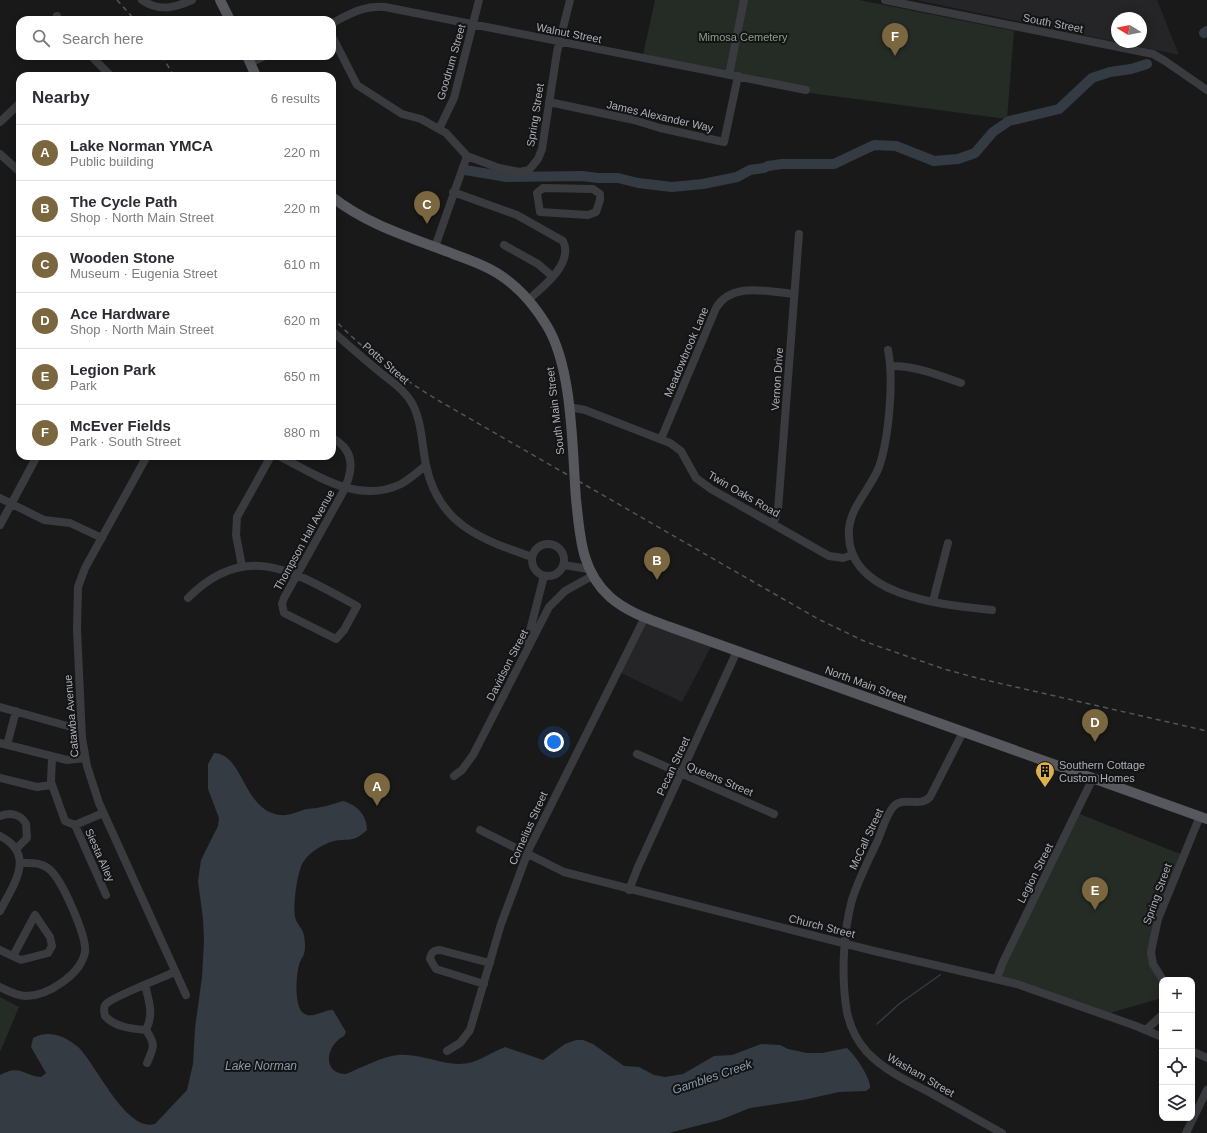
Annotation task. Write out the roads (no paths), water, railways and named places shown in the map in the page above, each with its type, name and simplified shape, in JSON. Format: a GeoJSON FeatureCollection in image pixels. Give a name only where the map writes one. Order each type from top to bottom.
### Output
{"type":"FeatureCollection","features":[{"type":"Feature","properties":{"kind":"main road"},"geometry":{"type":"LineString","coordinates":[[220,0],[228,16]]}},
{"type":"Feature","properties":{"kind":"main road"},"geometry":{"type":"LineString","coordinates":[[249,60],[254,72]]}},
{"type":"Feature","properties":{"kind":"main road","name":"South Main Street"},"geometry":{"type":"LineString","coordinates":[[336,200],[367,220],[498,274],[528,300],[547,326],[558,349],[564,372],[569,407],[578,512]]}},
{"type":"Feature","properties":{"kind":"main road","name":"North Main Street"},"geometry":{"type":"LineString","coordinates":[[578,512],[582,550],[590,572],[603,590],[618,603],[645,617],[1203,817]]}},
{"type":"Feature","properties":{"kind":"street"},"geometry":{"type":"LineString","coordinates":[[142,0],[155,7],[168,8],[192,0]]}},
{"type":"Feature","properties":{"kind":"street","name":"Goodrum Street"},"geometry":{"type":"LineString","coordinates":[[439,129],[454,98],[474,25],[479,0]]}},
{"type":"Feature","properties":{"kind":"street","name":"Spring Street"},"geometry":{"type":"LineString","coordinates":[[336,44],[357,86],[402,114],[421,119],[446,133],[467,156],[510,171],[520,172],[529,170],[538,160],[542,149],[560,43],[570,0]]}},
{"type":"Feature","properties":{"kind":"street"},"geometry":{"type":"LineString","coordinates":[[729,75],[744,0]]}},
{"type":"Feature","properties":{"kind":"street","name":"South Street"},"geometry":{"type":"LineString","coordinates":[[885,0],[1153,54],[1207,90]]}},
{"type":"Feature","properties":{"kind":"street","name":"Walnut Street"},"geometry":{"type":"LineString","coordinates":[[336,21],[362,8],[386,4],[474,25],[560,43],[806,90]]}},
{"type":"Feature","properties":{"kind":"street"},"geometry":{"type":"LineString","coordinates":[[95,60],[107,72]]}},
{"type":"Feature","properties":{"kind":"street","name":"James Alexander Way"},"geometry":{"type":"LineString","coordinates":[[549,102],[634,120],[660,128],[724,142],[738,76]]}},
{"type":"Feature","properties":{"kind":"street"},"geometry":{"type":"LineString","coordinates":[[0,122],[16,107]]}},
{"type":"Feature","properties":{"kind":"street"},"geometry":{"type":"LineString","coordinates":[[0,154],[16,168]]}},
{"type":"Feature","properties":{"kind":"street"},"geometry":{"type":"LineString","coordinates":[[435,247],[453,192],[467,156]]}},
{"type":"Feature","properties":{"kind":"street"},"geometry":{"type":"LineString","coordinates":[[534,224],[540,212],[537,193],[543,188],[593,189],[600,194],[600,200],[596,212],[588,215],[540,212]]}},
{"type":"Feature","properties":{"kind":"street"},"geometry":{"type":"LineString","coordinates":[[453,192],[516,215],[562,241],[566,247],[562,262],[552,276],[528,300]]}},
{"type":"Feature","properties":{"kind":"street","name":"Vernon Drive"},"geometry":{"type":"LineString","coordinates":[[773,524],[778,510],[799,234]]}},
{"type":"Feature","properties":{"kind":"street"},"geometry":{"type":"LineString","coordinates":[[504,245],[532,260],[552,276]]}},
{"type":"Feature","properties":{"kind":"street","name":"Meadowbrook Lane"},"geometry":{"type":"LineString","coordinates":[[661,438],[716,308],[723,298],[740,291],[794,294]]}},
{"type":"Feature","properties":{"kind":"street","name":"Potts Street"},"geometry":{"type":"LineString","coordinates":[[336,334],[400,388],[413,405],[420,429],[426,465],[432,488],[442,506],[463,526],[487,541],[532,557]]}},
{"type":"Feature","properties":{"kind":"street"},"geometry":{"type":"LineString","coordinates":[[888,350],[892,366],[887,431],[882,456],[875,474],[856,510],[849,528],[853,555],[860,568],[881,585],[903,594],[933,602],[992,610]]}},
{"type":"Feature","properties":{"kind":"street"},"geometry":{"type":"LineString","coordinates":[[892,366],[902,366],[926,371],[960,383]]}},
{"type":"Feature","properties":{"kind":"street","name":"Twin Oaks Road"},"geometry":{"type":"LineString","coordinates":[[569,407],[585,410],[661,438],[678,448],[693,475],[699,481],[829,556],[842,558],[853,555]]}},
{"type":"Feature","properties":{"kind":"street","name":"Thompson Hall Avenue"},"geometry":{"type":"LineString","coordinates":[[298,574],[357,606],[344,630],[336,639],[284,613],[282,604],[298,574],[345,488],[351,463],[350,453],[340,442],[336,440]]}},
{"type":"Feature","properties":{"kind":"street"},"geometry":{"type":"LineString","coordinates":[[0,525],[35,460]]}},
{"type":"Feature","properties":{"kind":"street","name":"Catawba Avenue"},"geometry":{"type":"LineString","coordinates":[[146,460],[85,568],[78,587],[77,629],[82,728],[85,758],[90,780],[186,995]]}},
{"type":"Feature","properties":{"kind":"street"},"geometry":{"type":"LineString","coordinates":[[242,566],[236,535],[237,518],[270,460]]}},
{"type":"Feature","properties":{"kind":"street"},"geometry":{"type":"LineString","coordinates":[[287,460],[345,488],[366,492],[388,489],[410,479],[426,465]]}},
{"type":"Feature","properties":{"kind":"street"},"geometry":{"type":"LineString","coordinates":[[0,498],[44,520],[74,524],[102,538]]}},
{"type":"Feature","properties":{"kind":"street"},"geometry":{"type":"LineString","coordinates":[[933,602],[948,543]]}},
{"type":"Feature","properties":{"kind":"street"},"geometry":{"type":"LineString","coordinates":[[552,544],[562,552],[564,565],[558,573],[544,576],[534,569],[532,557],[539,546],[552,544]]}},
{"type":"Feature","properties":{"kind":"street"},"geometry":{"type":"LineString","coordinates":[[564,565],[590,572]]}},
{"type":"Feature","properties":{"kind":"street"},"geometry":{"type":"LineString","coordinates":[[188,598],[214,577],[242,566],[272,566],[298,574]]}},
{"type":"Feature","properties":{"kind":"street","name":"Davidson Street"},"geometry":{"type":"LineString","coordinates":[[454,776],[462,770],[473,755],[544,616],[556,599],[590,572]]}},
{"type":"Feature","properties":{"kind":"street"},"geometry":{"type":"LineString","coordinates":[[522,658],[544,576]]}},
{"type":"Feature","properties":{"kind":"street","name":"Cornelius Street"},"geometry":{"type":"LineString","coordinates":[[447,1051],[460,1042],[470,1030],[501,924],[527,854],[645,617]]}},
{"type":"Feature","properties":{"kind":"street","name":"Pecan Street"},"geometry":{"type":"LineString","coordinates":[[629,890],[638,867],[737,651]]}},
{"type":"Feature","properties":{"kind":"street"},"geometry":{"type":"LineString","coordinates":[[0,707],[71,727],[82,728]]}},
{"type":"Feature","properties":{"kind":"street"},"geometry":{"type":"LineString","coordinates":[[16,711],[4,744],[72,760],[85,758]]}},
{"type":"Feature","properties":{"kind":"street","name":"McCall Street"},"geometry":{"type":"LineString","coordinates":[[846,944],[853,899],[892,809],[902,802],[919,803],[928,800],[963,732]]}},
{"type":"Feature","properties":{"kind":"street","name":"Queens Street"},"geometry":{"type":"LineString","coordinates":[[636,754],[774,814]]}},
{"type":"Feature","properties":{"kind":"street"},"geometry":{"type":"LineString","coordinates":[[52,756],[50,772],[51,785],[63,819],[67,823],[75,825],[103,812]]}},
{"type":"Feature","properties":{"kind":"street"},"geometry":{"type":"LineString","coordinates":[[0,778],[37,787],[51,785]]}},
{"type":"Feature","properties":{"kind":"street","name":"Legion Street"},"geometry":{"type":"LineString","coordinates":[[997,978],[1002,962],[1093,778]]}},
{"type":"Feature","properties":{"kind":"street"},"geometry":{"type":"LineString","coordinates":[[0,816],[6,814],[18,816],[26,824],[26,838],[16,849]]}},
{"type":"Feature","properties":{"kind":"street","name":"Spring Street"},"geometry":{"type":"LineString","coordinates":[[1161,977],[1153,964],[1152,946],[1158,918],[1203,817]]}},
{"type":"Feature","properties":{"kind":"street","name":"Siesta Alley"},"geometry":{"type":"LineString","coordinates":[[75,825],[106,895]]}},
{"type":"Feature","properties":{"kind":"street","name":"Church Street"},"geometry":{"type":"LineString","coordinates":[[480,830],[564,872],[629,890],[846,944],[997,978],[1067,1000],[1159,1036]]}},
{"type":"Feature","properties":{"kind":"street"},"geometry":{"type":"LineString","coordinates":[[0,836],[7,839],[16,849],[20,863],[18,875],[0,911]]}},
{"type":"Feature","properties":{"kind":"street"},"geometry":{"type":"LineString","coordinates":[[0,987],[25,996],[48,989],[66,979],[76,971],[84,952],[85,941],[80,926],[57,877],[43,865],[35,863],[20,863]]}},
{"type":"Feature","properties":{"kind":"street"},"geometry":{"type":"LineString","coordinates":[[0,950],[21,960],[28,960],[48,953],[52,946],[50,937],[35,915],[13,956]]}},
{"type":"Feature","properties":{"kind":"street","name":"Washam Street"},"geometry":{"type":"LineString","coordinates":[[846,944],[845,983],[847,1013],[854,1032],[868,1053],[881,1065],[909,1082],[1002,1133]]}},
{"type":"Feature","properties":{"kind":"street"},"geometry":{"type":"LineString","coordinates":[[484,984],[436,968],[430,959],[430,954],[440,950],[490,963]]}},
{"type":"Feature","properties":{"kind":"street"},"geometry":{"type":"LineString","coordinates":[[146,1030],[133,1029],[108,1019],[104,1012],[105,1005],[107,1002],[175,972]]}},
{"type":"Feature","properties":{"kind":"street"},"geometry":{"type":"LineString","coordinates":[[145,985],[151,1010],[151,1019],[146,1030]]}},
{"type":"Feature","properties":{"kind":"street"},"geometry":{"type":"LineString","coordinates":[[1146,1030],[1159,1018]]}},
{"type":"Feature","properties":{"kind":"street"},"geometry":{"type":"LineString","coordinates":[[146,1030],[153,1041],[154,1047],[147,1063]]}},
{"type":"Feature","properties":{"kind":"street"},"geometry":{"type":"LineString","coordinates":[[1195,1052],[1207,1058]]}},
{"type":"Feature","properties":{"kind":"street"},"geometry":{"type":"LineString","coordinates":[[1186,1133],[1207,1090]]}},
{"type":"Feature","properties":{"kind":"water","name":"Lake Norman"},"geometry":{"type":"Polygon","coordinates":[[[214,753],[224,756],[232,763],[258,804],[268,811],[280,815],[287,815],[343,801],[353,805],[360,811],[367,825],[367,830],[358,837],[330,842],[321,846],[310,854],[304,861],[299,872],[295,896],[295,917],[303,932],[305,945],[305,951],[300,962],[296,987],[299,1008],[302,1012],[309,1015],[333,1010],[346,1032],[344,1036],[333,1046],[330,1052],[330,1065],[338,1073],[346,1074],[379,1060],[398,1055],[414,1056],[451,1064],[465,1064],[505,1047],[543,1060],[565,1044],[576,1040],[583,1040],[593,1044],[624,1066],[639,1067],[654,1075],[665,1077],[683,1074],[714,1056],[732,1055],[761,1044],[780,1045],[788,1049],[807,1053],[822,1053],[847,1048],[862,1067],[870,1084],[870,1088],[866,1091],[839,1092],[803,1100],[750,1108],[720,1120],[669,1133],[0,1133],[0,1075],[13,1070],[41,1077],[46,1073],[31,1047],[33,1038],[39,1035],[57,1035],[78,1047],[122,1108],[133,1118],[144,1124],[155,1124],[187,1090],[193,1064],[195,1028],[202,977],[204,941],[198,881],[201,860],[218,826],[219,818],[208,789],[208,764],[214,753]]]}},
{"type":"Feature","properties":{"kind":"waterway"},"geometry":{"type":"LineString","coordinates":[[465,170],[507,177],[582,176],[618,178],[638,183],[672,187],[703,184],[737,177],[750,170],[782,164],[834,164],[874,145],[896,146],[934,161],[958,159],[975,153],[993,132],[1009,121],[1059,109],[1092,78],[1110,72],[1131,69],[1147,64]]}},
{"type":"Feature","properties":{"kind":"waterway","name":"Gambles Creek"},"geometry":{"type":"LineString","coordinates":[[877,1024],[899,1004],[940,975]]}},
{"type":"Feature","properties":{"kind":"railway"},"geometry":{"type":"LineString","coordinates":[[117,0],[131,16]]}},
{"type":"Feature","properties":{"kind":"railway"},"geometry":{"type":"LineString","coordinates":[[164,60],[172,72]]}},
{"type":"Feature","properties":{"kind":"railway"},"geometry":{"type":"LineString","coordinates":[[336,321],[370,353],[441,402],[818,619],[866,642],[944,669],[981,679],[1207,731]]}},
{"type":"Feature","properties":{"kind":"place","name":"McEver Fields"},"geometry":{"type":"Point","coordinates":[895,56]}},
{"type":"Feature","properties":{"kind":"place","name":"Wooden Stone"},"geometry":{"type":"Point","coordinates":[427,224]}},
{"type":"Feature","properties":{"kind":"place","name":"The Cycle Path"},"geometry":{"type":"Point","coordinates":[657,580]}},
{"type":"Feature","properties":{"kind":"place","name":"Ace Hardware"},"geometry":{"type":"Point","coordinates":[1095,742]}},
{"type":"Feature","properties":{"kind":"place","name":"Southern Cottage Custom Homes"},"geometry":{"type":"Point","coordinates":[1045,788]}},
{"type":"Feature","properties":{"kind":"place","name":"Lake Norman YMCA"},"geometry":{"type":"Point","coordinates":[377,806]}},
{"type":"Feature","properties":{"kind":"place","name":"Legion Park"},"geometry":{"type":"Point","coordinates":[1095,910]}},
{"type":"Feature","properties":{"kind":"park label","name":"Mimosa Cemetery"},"geometry":{"type":"Point","coordinates":[743,37]}}]}
